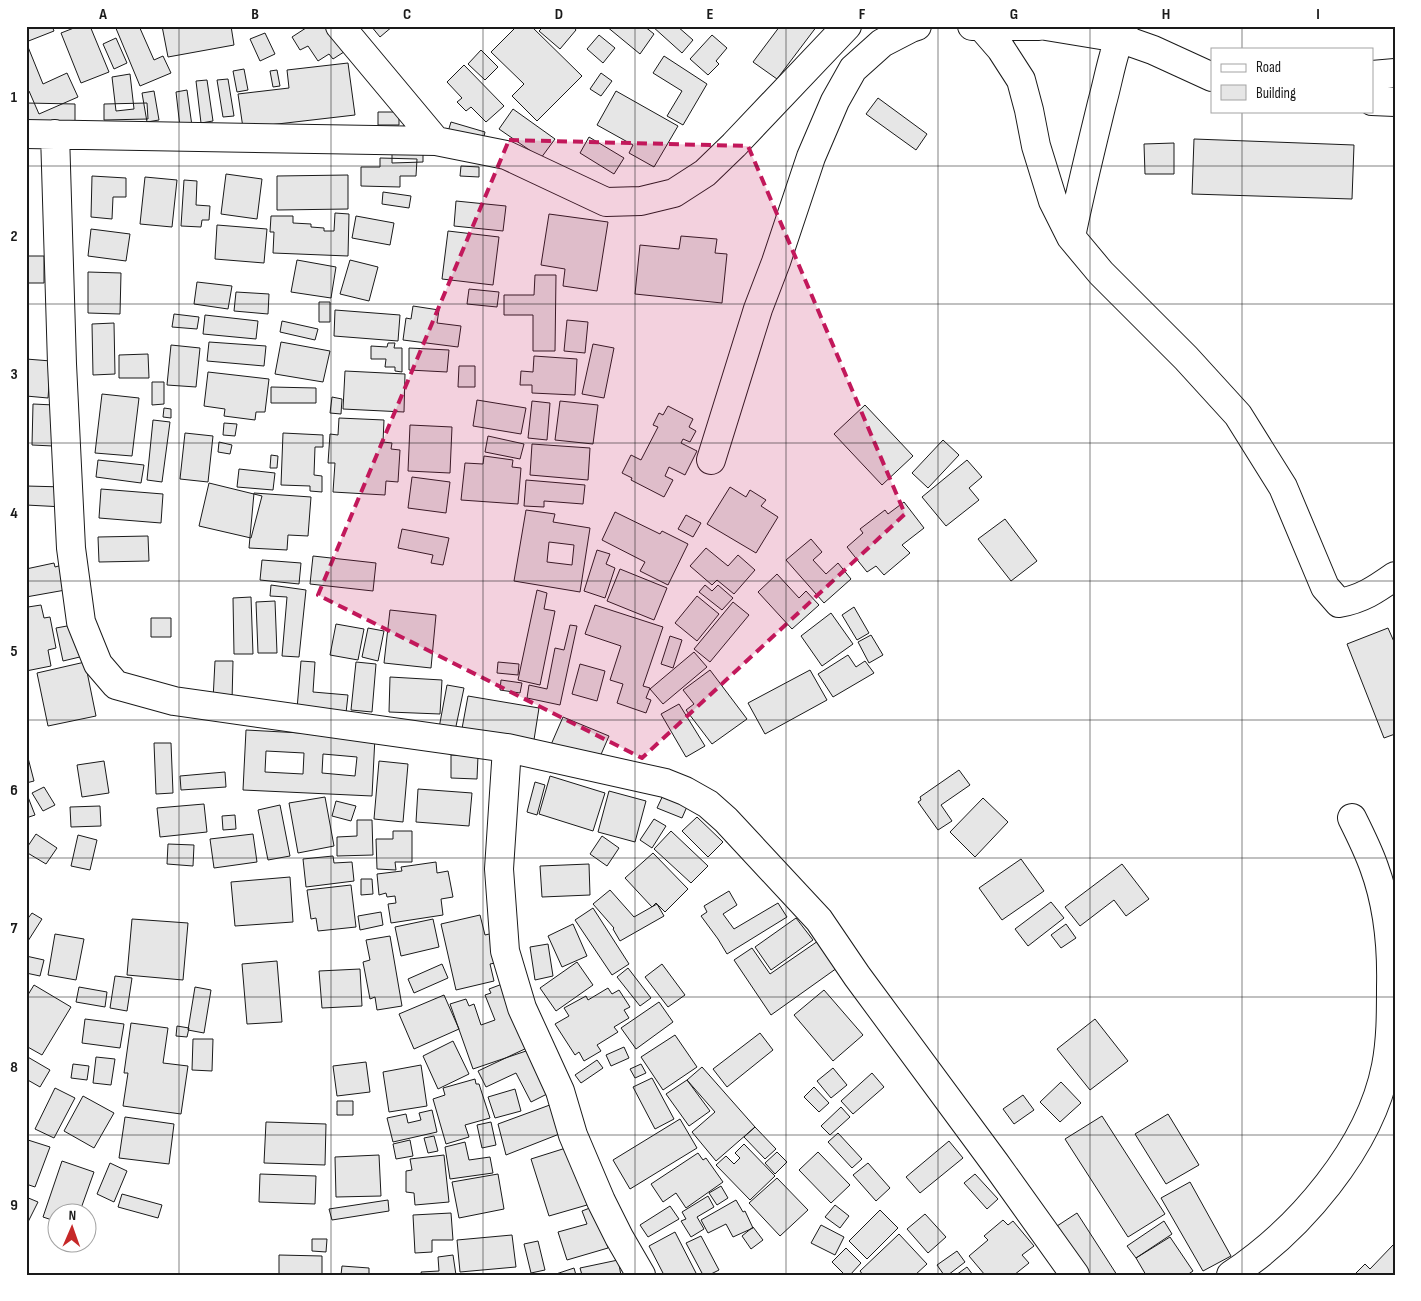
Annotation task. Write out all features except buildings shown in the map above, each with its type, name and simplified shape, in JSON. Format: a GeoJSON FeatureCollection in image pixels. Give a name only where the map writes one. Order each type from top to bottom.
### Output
{"type":"FeatureCollection","features":[{"type":"Feature","properties":{"kind":"street"},"geometry":{"type":"LineString","coordinates":[[340,26],[436,141]]}},
{"type":"Feature","properties":{"kind":"street"},"geometry":{"type":"LineString","coordinates":[[26,134],[436,141],[506,155],[606,202],[641,201],[674,193],[705,173],[847,26]]}},
{"type":"Feature","properties":{"kind":"street"},"geometry":{"type":"LineString","coordinates":[[710,460],[758,309],[776,262],[811,157],[835,101],[853,69],[882,43],[917,26]]}},
{"type":"Feature","properties":{"kind":"street"},"geometry":{"type":"LineString","coordinates":[[978,26],[1039,26]]}},
{"type":"Feature","properties":{"kind":"street"},"geometry":{"type":"LineString","coordinates":[[978,26],[1002,49],[1021,80],[1036,146],[1050,192],[1071,237],[1101,273],[1186,358],[1238,415],[1283,487],[1325,587],[1338,603],[1357,600],[1395,576]]}},
{"type":"Feature","properties":{"kind":"street"},"geometry":{"type":"LineString","coordinates":[[1046,26],[1122,32],[1154,50],[1211,77]]}},
{"type":"Feature","properties":{"kind":"street"},"geometry":{"type":"LineString","coordinates":[[1071,237],[1080,193],[1122,32]]}},
{"type":"Feature","properties":{"kind":"street"},"geometry":{"type":"LineString","coordinates":[[1374,75],[1395,73]]}},
{"type":"Feature","properties":{"kind":"street"},"geometry":{"type":"LineString","coordinates":[[1374,101],[1395,102]]}},
{"type":"Feature","properties":{"kind":"street"},"geometry":{"type":"LineString","coordinates":[[55,134],[62,364],[71,548],[81,622],[98,664],[116,685],[174,700],[507,748],[665,783],[686,791],[708,804],[726,820],[819,920],[857,976],[996,1163],[1074,1275]]}},
{"type":"Feature","properties":{"kind":"street"},"geometry":{"type":"LineString","coordinates":[[507,748],[499,869],[506,951],[522,1008],[560,1091],[573,1135],[601,1201],[641,1275]]}},
{"type":"Feature","properties":{"kind":"street"},"geometry":{"type":"LineString","coordinates":[[1231,1275],[1277,1238],[1321,1193],[1358,1141],[1374,1108],[1386,1068],[1391,1032],[1392,922],[1375,867],[1352,818]]}},
{"type":"Feature","properties":{"kind":"highlighted area"},"geometry":{"type":"Polygon","coordinates":[[[509,140],[748,146],[905,514],[642,758],[318,595],[509,140]]]}}]}
